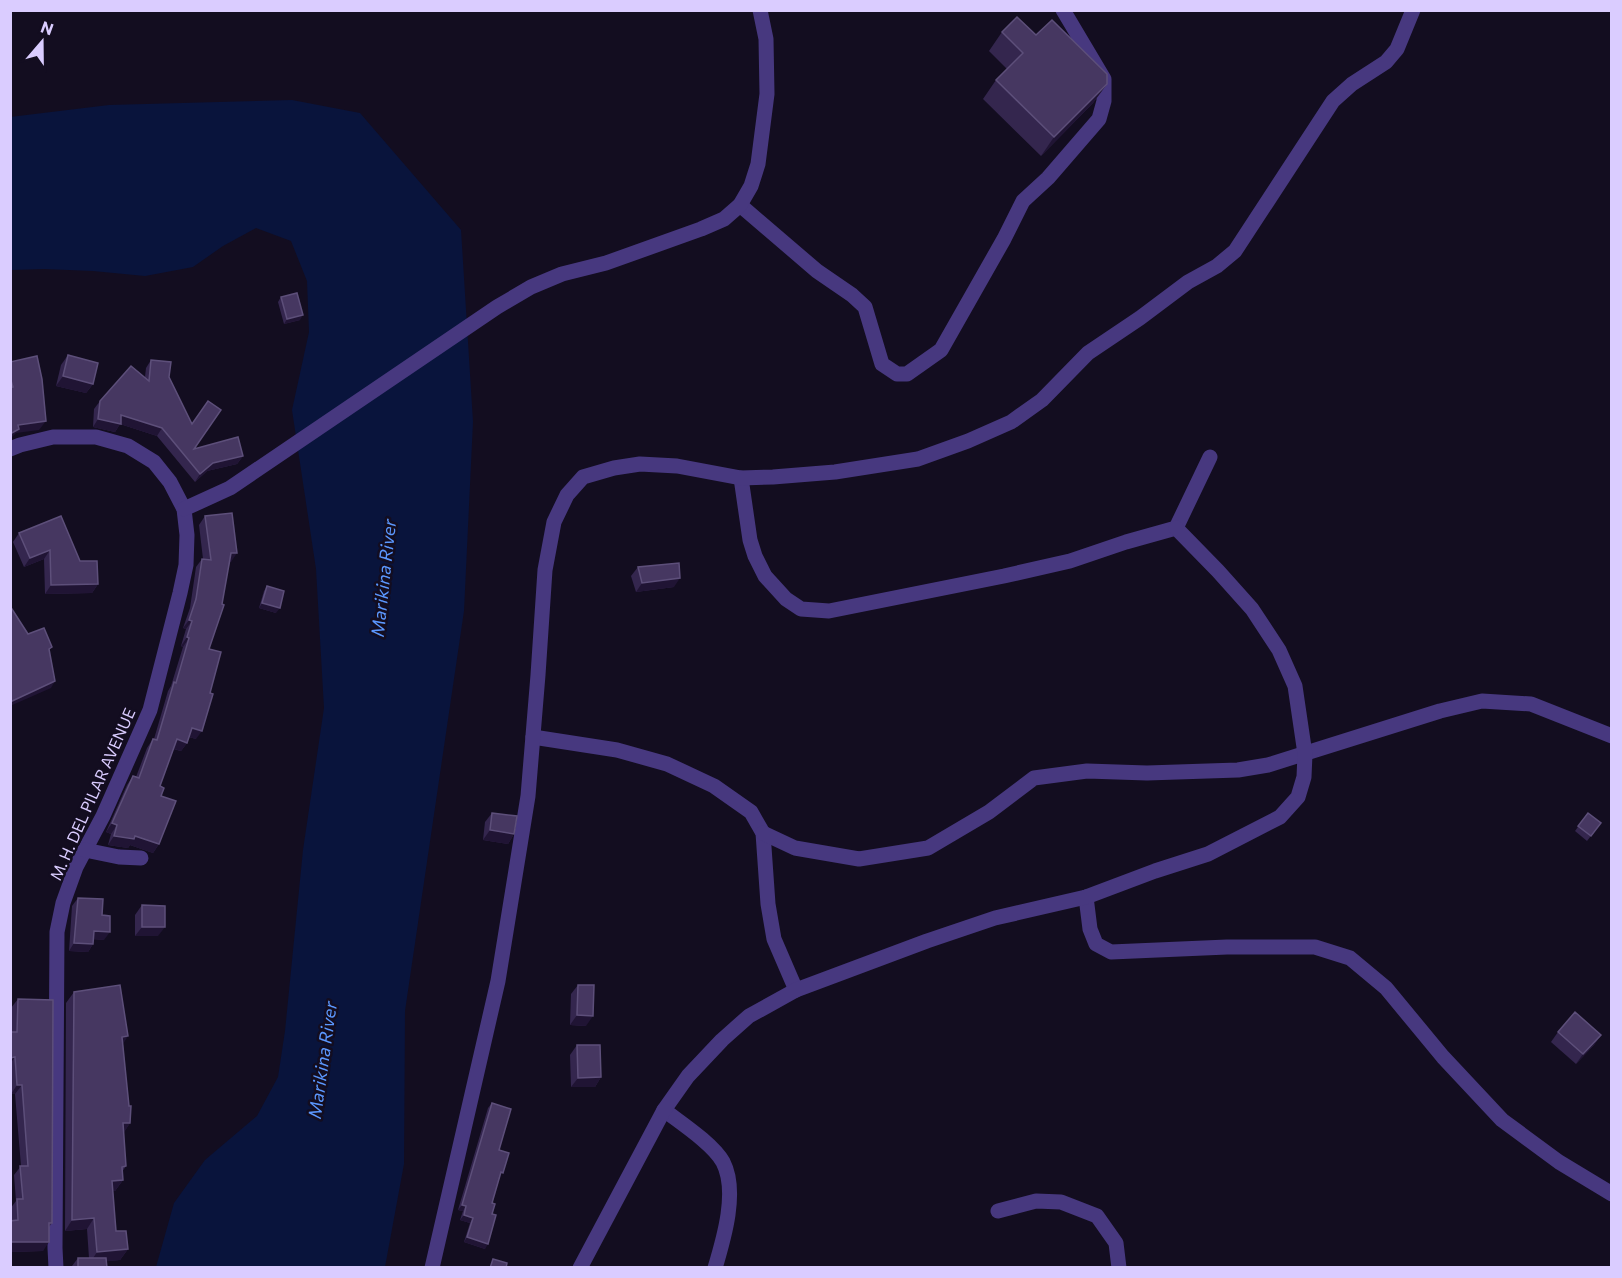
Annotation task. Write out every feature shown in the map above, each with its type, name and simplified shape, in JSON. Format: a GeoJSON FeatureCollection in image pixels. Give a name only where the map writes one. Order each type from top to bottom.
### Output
{"type":"FeatureCollection","features":[{"type":"Feature","properties":{"kind":"street"},"geometry":{"type":"LineString","coordinates":[[184,508],[213,496],[245,477],[497,307],[531,287],[562,274],[606,263],[724,219],[740,205],[751,186],[758,164],[767,94],[766,39],[760,10]]}},
{"type":"Feature","properties":{"kind":"street"},"geometry":{"type":"LineString","coordinates":[[740,205],[817,271],[865,307],[882,364],[897,374],[907,374],[941,350],[1023,201],[1048,178],[1099,119],[1104,101],[1104,79],[1063,10]]}},
{"type":"Feature","properties":{"kind":"street"},"geometry":{"type":"LineString","coordinates":[[432,1268],[498,981],[523,829],[533,737],[545,570],[554,522],[567,495],[583,477],[614,468],[640,464],[677,466],[741,478],[835,472],[918,459],[1011,422],[1042,400],[1088,353],[1188,282],[1217,266],[1235,250],[1333,101],[1352,84],[1386,62],[1397,49],[1413,10]]}},
{"type":"Feature","properties":{"kind":"street","name":"M. H. DEL PILAR AVENUE"},"geometry":{"type":"LineString","coordinates":[[10,449],[53,437],[96,437],[128,446],[154,462],[170,482],[184,508],[187,536],[186,566],[150,710],[118,784],[76,867],[63,903],[57,932],[56,1268]]}},
{"type":"Feature","properties":{"kind":"street"},"geometry":{"type":"LineString","coordinates":[[741,478],[750,540],[765,576],[786,599],[801,609],[829,611],[1070,561],[1176,528],[1210,457]]}},
{"type":"Feature","properties":{"kind":"street"},"geometry":{"type":"LineString","coordinates":[[580,1268],[664,1110],[688,1076],[722,1040],[749,1016],[796,990],[927,941],[985,921],[1086,897],[1208,854],[1280,817],[1298,797],[1304,777],[1305,754],[1295,686],[1279,650],[1252,609],[1176,528]]}},
{"type":"Feature","properties":{"kind":"street"},"geometry":{"type":"LineString","coordinates":[[763,833],[795,848],[859,859],[928,849],[988,812],[1034,778],[1087,771],[1147,773],[1238,770],[1268,765],[1440,711],[1482,701],[1531,704],[1611,736]]}},
{"type":"Feature","properties":{"kind":"street"},"geometry":{"type":"LineString","coordinates":[[533,737],[617,750],[667,764],[714,786],[751,812],[763,833],[768,904],[774,939],[796,990]]}},
{"type":"Feature","properties":{"kind":"street"},"geometry":{"type":"LineString","coordinates":[[85,850],[119,857],[141,858]]}},
{"type":"Feature","properties":{"kind":"street"},"geometry":{"type":"LineString","coordinates":[[1086,897],[1090,930],[1096,944],[1111,952],[1279,946],[1315,947],[1350,958],[1386,988],[1443,1057],[1502,1120],[1559,1162],[1611,1194]]}},
{"type":"Feature","properties":{"kind":"street"},"geometry":{"type":"LineString","coordinates":[[664,1110],[703,1140],[722,1161],[729,1180],[729,1204],[716,1268]]}},
{"type":"Feature","properties":{"kind":"street"},"geometry":{"type":"LineString","coordinates":[[998,1211],[1036,1201],[1061,1202],[1097,1216],[1116,1243],[1119,1268]]}},
{"type":"Feature","properties":{"kind":"water","name":"Marikina River"},"geometry":{"type":"Polygon","coordinates":[[[292,100],[360,113],[461,230],[473,422],[464,611],[405,1011],[404,1164],[385,1267],[156,1267],[174,1203],[205,1160],[257,1116],[278,1077],[285,1031],[303,850],[324,708],[316,569],[292,410],[309,332],[307,281],[291,241],[256,228],[223,246],[193,267],[145,276],[93,271],[11,270],[10,117],[109,105],[292,100]]]}},
{"type":"Feature","properties":{"kind":"building"},"geometry":{"type":"Polygon","coordinates":[[[1017,17],[1036,35],[1052,20],[1107,74],[1107,84],[1054,137],[996,80],[1023,53],[1002,32],[1017,17]]]}},
{"type":"Feature","properties":{"kind":"building"},"geometry":{"type":"Polygon","coordinates":[[[297,293],[303,315],[287,319],[281,297],[297,293]]]}},
{"type":"Feature","properties":{"kind":"building"},"geometry":{"type":"Polygon","coordinates":[[[68,355],[98,363],[93,384],[63,376],[68,355]]]}},
{"type":"Feature","properties":{"kind":"building"},"geometry":{"type":"Polygon","coordinates":[[[37,356],[46,421],[18,425],[19,429],[10,434],[10,388],[13,387],[10,362],[37,356]]]}},
{"type":"Feature","properties":{"kind":"building"},"geometry":{"type":"Polygon","coordinates":[[[151,360],[171,362],[169,377],[192,424],[208,401],[221,410],[194,449],[238,437],[243,456],[213,463],[200,474],[162,428],[121,415],[121,424],[98,419],[100,401],[131,366],[149,381],[151,360]]]}},
{"type":"Feature","properties":{"kind":"building"},"geometry":{"type":"Polygon","coordinates":[[[232,513],[237,553],[231,553],[222,604],[224,605],[209,649],[221,652],[210,693],[213,694],[202,731],[192,728],[187,743],[177,739],[160,786],[164,788],[161,796],[176,801],[159,844],[135,836],[134,839],[114,836],[117,825],[112,823],[133,776],[139,778],[153,739],[157,740],[189,638],[187,637],[192,621],[189,620],[196,599],[202,559],[211,560],[205,516],[232,513]]]}},
{"type":"Feature","properties":{"kind":"building"},"geometry":{"type":"Polygon","coordinates":[[[61,516],[80,561],[97,561],[98,584],[51,585],[50,550],[30,558],[19,533],[61,516]]]}},
{"type":"Feature","properties":{"kind":"building"},"geometry":{"type":"Polygon","coordinates":[[[679,563],[680,578],[642,583],[638,567],[679,563]]]}},
{"type":"Feature","properties":{"kind":"building"},"geometry":{"type":"Polygon","coordinates":[[[267,586],[284,591],[280,608],[262,603],[267,586]]]}},
{"type":"Feature","properties":{"kind":"building"},"geometry":{"type":"Polygon","coordinates":[[[10,606],[28,634],[44,628],[52,647],[49,649],[55,681],[10,702],[10,606]]]}},
{"type":"Feature","properties":{"kind":"building"},"geometry":{"type":"Polygon","coordinates":[[[492,813],[517,816],[514,834],[490,830],[492,813]]]}},
{"type":"Feature","properties":{"kind":"building"},"geometry":{"type":"Polygon","coordinates":[[[1588,813],[1601,823],[1591,836],[1578,826],[1588,813]]]}},
{"type":"Feature","properties":{"kind":"building"},"geometry":{"type":"Polygon","coordinates":[[[78,898],[103,899],[102,915],[110,916],[110,932],[94,931],[93,944],[74,943],[78,898]]]}},
{"type":"Feature","properties":{"kind":"building"},"geometry":{"type":"Polygon","coordinates":[[[142,905],[165,906],[165,927],[142,927],[142,905]]]}},
{"type":"Feature","properties":{"kind":"building"},"geometry":{"type":"Polygon","coordinates":[[[120,985],[128,1036],[122,1037],[129,1106],[131,1106],[130,1123],[123,1123],[126,1166],[122,1167],[123,1180],[112,1181],[116,1231],[126,1231],[128,1249],[97,1252],[94,1218],[72,1220],[74,992],[120,985]]]}},
{"type":"Feature","properties":{"kind":"building"},"geometry":{"type":"Polygon","coordinates":[[[578,985],[594,985],[593,1016],[577,1015],[578,985]]]}},
{"type":"Feature","properties":{"kind":"building"},"geometry":{"type":"Polygon","coordinates":[[[18,999],[53,1000],[52,1223],[49,1223],[49,1242],[10,1242],[10,1221],[18,1220],[17,1199],[23,1199],[20,1166],[28,1166],[22,1085],[17,1085],[15,1057],[10,1058],[10,1032],[17,1032],[18,999]]]}},
{"type":"Feature","properties":{"kind":"building"},"geometry":{"type":"Polygon","coordinates":[[[1575,1012],[1601,1035],[1583,1054],[1558,1032],[1575,1012]]]}},
{"type":"Feature","properties":{"kind":"building"},"geometry":{"type":"Polygon","coordinates":[[[577,1045],[600,1045],[601,1077],[578,1078],[577,1045]]]}},
{"type":"Feature","properties":{"kind":"building"},"geometry":{"type":"Polygon","coordinates":[[[492,1103],[511,1109],[499,1150],[509,1153],[492,1203],[495,1204],[492,1214],[496,1215],[488,1244],[467,1237],[473,1218],[464,1215],[466,1206],[462,1205],[492,1103]]]}},
{"type":"Feature","properties":{"kind":"building"},"geometry":{"type":"Polygon","coordinates":[[[78,1258],[106,1258],[107,1268],[78,1268],[78,1258]]]}},
{"type":"Feature","properties":{"kind":"building"},"geometry":{"type":"Polygon","coordinates":[[[493,1259],[507,1263],[506,1268],[490,1268],[493,1259]]]}}]}
